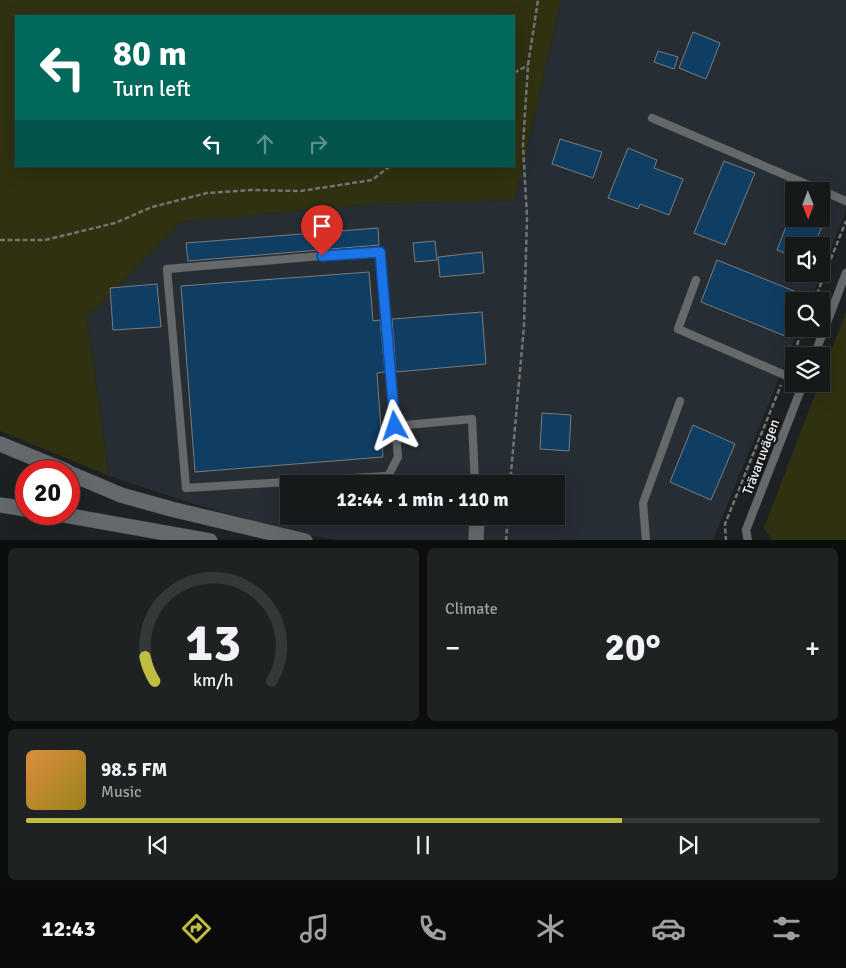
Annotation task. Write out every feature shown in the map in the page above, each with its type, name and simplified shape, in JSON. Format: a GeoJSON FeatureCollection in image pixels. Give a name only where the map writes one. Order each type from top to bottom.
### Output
{"type":"FeatureCollection","features":[{"type":"Feature","properties":{"kind":"street"},"geometry":{"type":"LineString","coordinates":[[0,444],[38,460]]}},
{"type":"Feature","properties":{"kind":"street"},"geometry":{"type":"LineString","coordinates":[[80,478],[121,495],[171,509],[305,540]]}},
{"type":"Feature","properties":{"kind":"street"},"geometry":{"type":"LineString","coordinates":[[0,505],[15,507]]}},
{"type":"Feature","properties":{"kind":"street"},"geometry":{"type":"LineString","coordinates":[[80,518],[210,540]]}},
{"type":"Feature","properties":{"kind":"street"},"geometry":{"type":"LineString","coordinates":[[476,540],[477,525]]}},
{"type":"Feature","properties":{"kind":"lane"},"geometry":{"type":"LineString","coordinates":[[652,118],[846,201]]}},
{"type":"Feature","properties":{"kind":"lane"},"geometry":{"type":"LineString","coordinates":[[380,252],[395,426],[398,457],[388,476],[186,488],[166,269],[380,252]]}},
{"type":"Feature","properties":{"kind":"lane"},"geometry":{"type":"LineString","coordinates":[[817,347],[846,273]]}},
{"type":"Feature","properties":{"kind":"lane"},"geometry":{"type":"LineString","coordinates":[[696,280],[678,329],[785,375]]}},
{"type":"Feature","properties":{"kind":"lane","name":"Trävaruvägen"},"geometry":{"type":"LineString","coordinates":[[748,540],[746,530],[800,392]]}},
{"type":"Feature","properties":{"kind":"lane"},"geometry":{"type":"LineString","coordinates":[[646,540],[643,503],[680,401]]}},
{"type":"Feature","properties":{"kind":"lane"},"geometry":{"type":"LineString","coordinates":[[395,426],[472,419],[475,475]]}},
{"type":"Feature","properties":{"kind":"path"},"geometry":{"type":"LineString","coordinates":[[511,475],[524,326],[527,217],[523,145],[528,65],[538,0]]}},
{"type":"Feature","properties":{"kind":"path"},"geometry":{"type":"LineString","coordinates":[[515,72],[528,65]]}},
{"type":"Feature","properties":{"kind":"path"},"geometry":{"type":"LineString","coordinates":[[0,240],[44,240],[115,223],[152,207],[207,193],[251,190],[301,191],[372,180],[389,167]]}},
{"type":"Feature","properties":{"kind":"path"},"geometry":{"type":"LineString","coordinates":[[818,292],[846,221]]}},
{"type":"Feature","properties":{"kind":"path"},"geometry":{"type":"LineString","coordinates":[[726,540],[725,524],[785,375]]}},
{"type":"Feature","properties":{"kind":"path"},"geometry":{"type":"LineString","coordinates":[[506,540],[507,525]]}},
{"type":"Feature","properties":{"kind":"shaded area"},"geometry":{"type":"Polygon","coordinates":[[[0,0],[561,0],[515,200],[368,204],[181,222],[87,318],[109,476],[80,464],[80,460],[70,460],[0,431],[0,0]]]}},
{"type":"Feature","properties":{"kind":"shaded area"},"geometry":{"type":"Polygon","coordinates":[[[561,0],[846,0],[846,211],[830,251],[830,237],[785,237],[785,282],[818,282],[814,292],[785,292],[785,337],[796,337],[792,347],[785,347],[785,363],[713,540],[337,540],[295,533],[194,504],[109,476],[87,318],[181,222],[368,204],[515,200],[561,0]]]}},
{"type":"Feature","properties":{"kind":"shaded area"},"geometry":{"type":"Polygon","coordinates":[[[846,312],[846,540],[772,540],[764,528],[816,392],[830,392],[830,354],[846,312]]]}},
{"type":"Feature","properties":{"kind":"building"},"geometry":{"type":"Polygon","coordinates":[[[693,32],[720,43],[706,79],[679,68],[693,32]]]}},
{"type":"Feature","properties":{"kind":"building"},"geometry":{"type":"Polygon","coordinates":[[[658,51],[678,57],[674,69],[654,62],[658,51]]]}},
{"type":"Feature","properties":{"kind":"building"},"geometry":{"type":"Polygon","coordinates":[[[560,139],[602,152],[593,178],[552,164],[560,139]]]}},
{"type":"Feature","properties":{"kind":"building"},"geometry":{"type":"Polygon","coordinates":[[[628,148],[657,160],[654,168],[683,179],[669,215],[640,204],[638,209],[608,198],[628,148]]]}},
{"type":"Feature","properties":{"kind":"building"},"geometry":{"type":"Polygon","coordinates":[[[724,161],[755,173],[725,245],[694,233],[724,161]]]}},
{"type":"Feature","properties":{"kind":"building"},"geometry":{"type":"Polygon","coordinates":[[[378,228],[379,245],[188,261],[186,243],[378,228]]]}},
{"type":"Feature","properties":{"kind":"building"},"geometry":{"type":"Polygon","coordinates":[[[786,228],[821,228],[818,237],[785,237],[785,253],[777,250],[786,228]]]}},
{"type":"Feature","properties":{"kind":"building"},"geometry":{"type":"Polygon","coordinates":[[[435,241],[437,260],[415,262],[413,243],[435,241]]]}},
{"type":"Feature","properties":{"kind":"building"},"geometry":{"type":"Polygon","coordinates":[[[482,252],[484,273],[440,277],[438,257],[482,252]]]}},
{"type":"Feature","properties":{"kind":"building"},"geometry":{"type":"Polygon","coordinates":[[[717,260],[797,292],[785,292],[785,336],[701,302],[717,260]]]}},
{"type":"Feature","properties":{"kind":"building"},"geometry":{"type":"Polygon","coordinates":[[[369,272],[373,321],[380,320],[385,372],[377,373],[383,457],[195,472],[181,286],[369,272]]]}},
{"type":"Feature","properties":{"kind":"building"},"geometry":{"type":"Polygon","coordinates":[[[157,284],[161,327],[113,330],[110,288],[157,284]]]}},
{"type":"Feature","properties":{"kind":"building"},"geometry":{"type":"Polygon","coordinates":[[[482,312],[486,364],[396,372],[392,319],[482,312]]]}},
{"type":"Feature","properties":{"kind":"building"},"geometry":{"type":"Polygon","coordinates":[[[542,413],[571,415],[569,451],[540,449],[542,413]]]}},
{"type":"Feature","properties":{"kind":"building"},"geometry":{"type":"Polygon","coordinates":[[[693,425],[735,444],[711,500],[670,482],[693,425]]]}},
{"type":"Feature","properties":{"kind":"route"},"geometry":{"type":"LineString","coordinates":[[322,256],[380,252],[395,426]]}}]}
